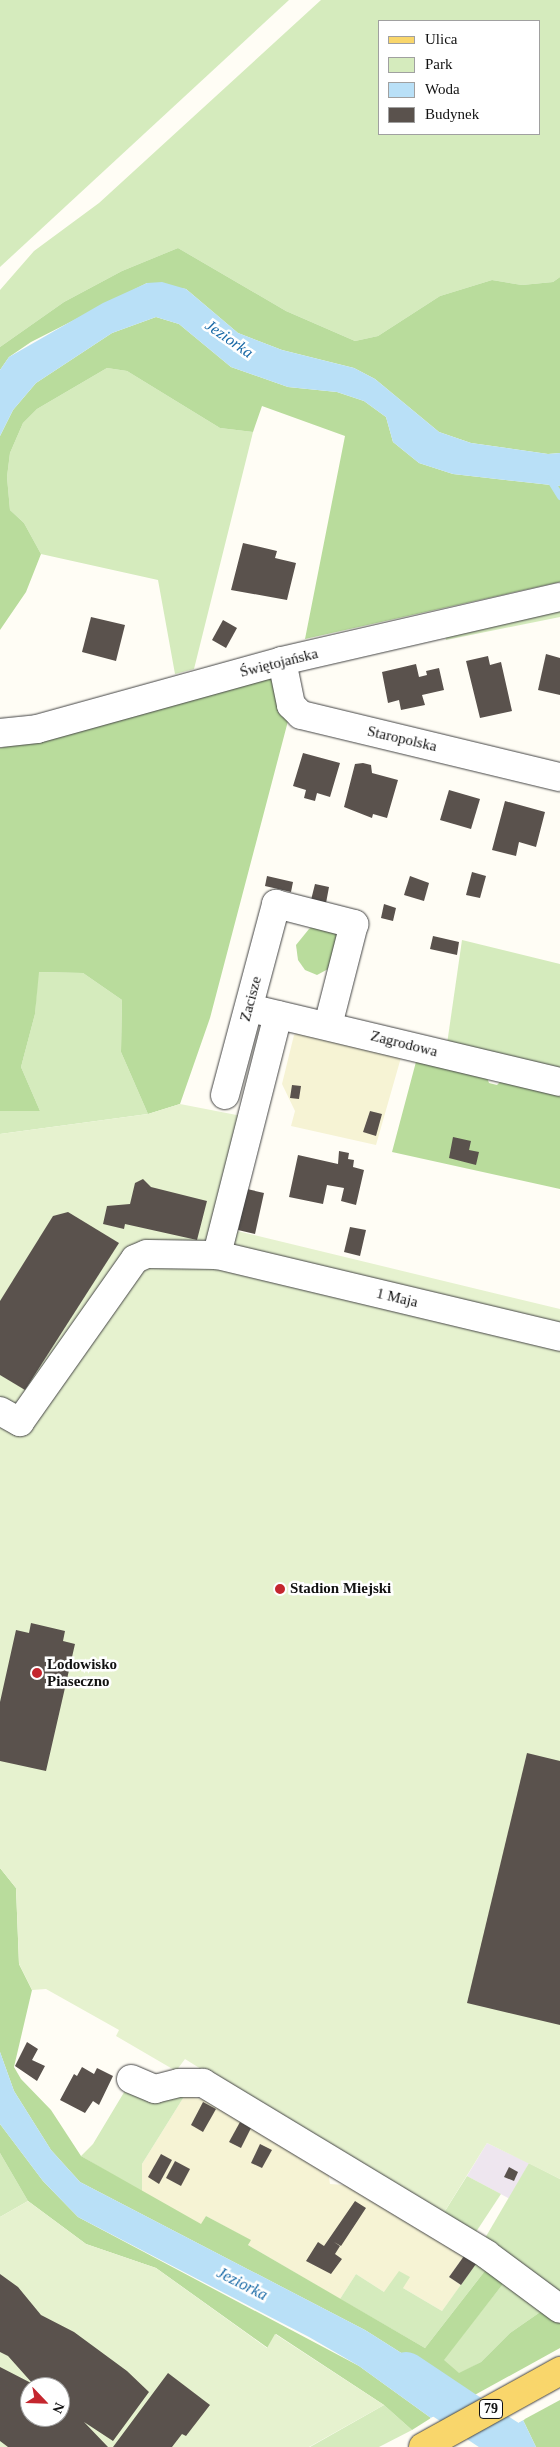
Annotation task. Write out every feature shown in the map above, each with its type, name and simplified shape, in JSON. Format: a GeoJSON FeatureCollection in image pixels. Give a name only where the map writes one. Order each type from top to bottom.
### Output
{"type":"FeatureCollection","features":[{"type":"Feature","properties":{"kind":"main road","name":"79"},"geometry":{"type":"LineString","coordinates":[[423,2447],[560,2371]]}},
{"type":"Feature","properties":{"kind":"street","name":"Świętojańska"},"geometry":{"type":"LineString","coordinates":[[0,734],[46,727],[282,661],[560,597]]}},
{"type":"Feature","properties":{"kind":"street","name":"Staropolska"},"geometry":{"type":"LineString","coordinates":[[282,661],[291,705],[301,715],[560,777]]}},
{"type":"Feature","properties":{"kind":"street","name":"Zacisze"},"geometry":{"type":"LineString","coordinates":[[225,1095],[276,904],[354,924],[328,1025]]}},
{"type":"Feature","properties":{"kind":"street","name":"Zagrodowa"},"geometry":{"type":"LineString","coordinates":[[248,1008],[328,1025],[560,1082]]}},
{"type":"Feature","properties":{"kind":"street"},"geometry":{"type":"LineString","coordinates":[[225,1257],[278,1015]]}},
{"type":"Feature","properties":{"kind":"street","name":"1 Maja"},"geometry":{"type":"LineString","coordinates":[[0,1411],[20,1422],[135,1259],[147,1254],[225,1257],[560,1338]]}},
{"type":"Feature","properties":{"kind":"street"},"geometry":{"type":"LineString","coordinates":[[131,2079],[156,2088],[179,2083],[203,2083],[486,2254],[560,2309]]}},
{"type":"Feature","properties":{"kind":"shaded area"},"geometry":{"type":"Polygon","coordinates":[[[306,1030],[402,1054],[376,1145],[291,1126],[295,1111],[282,1084],[294,1035],[306,1030]]]}},
{"type":"Feature","properties":{"kind":"shaded area"},"geometry":{"type":"Polygon","coordinates":[[[185,2095],[220,2104],[328,2171],[330,2184],[346,2185],[464,2256],[449,2277],[461,2285],[442,2311],[403,2288],[384,2292],[356,2274],[340,2299],[248,2245],[250,2240],[206,2216],[201,2225],[142,2192],[142,2164],[185,2095]]]}},
{"type":"Feature","properties":{"kind":"shaded area"},"geometry":{"type":"Polygon","coordinates":[[[487,2143],[529,2163],[510,2199],[467,2176],[487,2143]]]}},
{"type":"Feature","properties":{"kind":"green space"},"geometry":{"type":"Polygon","coordinates":[[[0,0],[289,0],[0,267],[0,0]]]}},
{"type":"Feature","properties":{"kind":"green space"},"geometry":{"type":"Polygon","coordinates":[[[321,0],[560,0],[560,277],[553,282],[522,285],[492,280],[440,296],[378,336],[355,341],[286,311],[178,248],[122,271],[64,302],[0,347],[0,290],[34,251],[99,203],[321,0]]]}},
{"type":"Feature","properties":{"kind":"green space"},"geometry":{"type":"Polygon","coordinates":[[[178,248],[286,311],[355,341],[378,336],[440,296],[492,280],[522,285],[553,282],[560,277],[560,453],[548,454],[471,443],[439,432],[375,379],[354,368],[282,350],[238,333],[186,289],[147,283],[31,342],[9,357],[0,370],[0,347],[64,302],[122,271],[178,248]]]}},
{"type":"Feature","properties":{"kind":"green space"},"geometry":{"type":"Polygon","coordinates":[[[156,317],[179,324],[231,367],[288,387],[337,392],[364,401],[386,417],[393,442],[419,463],[453,474],[560,486],[560,582],[305,639],[345,436],[262,406],[253,432],[220,428],[127,371],[107,368],[37,409],[23,423],[10,453],[7,477],[10,510],[24,523],[41,554],[26,592],[0,630],[0,436],[13,410],[36,383],[112,333],[156,317]]]}},
{"type":"Feature","properties":{"kind":"green space"},"geometry":{"type":"Polygon","coordinates":[[[107,368],[127,371],[220,428],[253,432],[194,669],[175,674],[158,580],[41,554],[24,523],[10,510],[7,477],[10,453],[23,423],[37,409],[107,368]]]}},
{"type":"Feature","properties":{"kind":"green space"},"geometry":{"type":"Polygon","coordinates":[[[560,605],[560,617],[446,640],[444,630],[560,605]]]}},
{"type":"Feature","properties":{"kind":"green space"},"geometry":{"type":"Polygon","coordinates":[[[275,673],[281,691],[278,712],[288,721],[210,1018],[180,1104],[148,1114],[121,1052],[122,1000],[83,973],[39,972],[35,1014],[21,1067],[40,1111],[0,1111],[0,748],[67,732],[275,673]]]}},
{"type":"Feature","properties":{"kind":"green space"},"geometry":{"type":"Polygon","coordinates":[[[321,922],[335,928],[341,939],[330,968],[317,975],[305,970],[298,960],[296,945],[309,929],[321,922]]]}},
{"type":"Feature","properties":{"kind":"green space"},"geometry":{"type":"Polygon","coordinates":[[[462,940],[560,964],[560,1071],[447,1044],[462,940]]]}},
{"type":"Feature","properties":{"kind":"green space"},"geometry":{"type":"Polygon","coordinates":[[[38,972],[83,973],[122,1000],[121,1052],[148,1114],[0,1134],[0,1111],[40,1111],[21,1067],[35,1014],[38,972]]]}},
{"type":"Feature","properties":{"kind":"green space"},"geometry":{"type":"Polygon","coordinates":[[[417,1058],[486,1075],[489,1083],[497,1085],[505,1077],[560,1092],[560,1189],[392,1152],[417,1058]]]}},
{"type":"Feature","properties":{"kind":"green space","name":"Stadion Miejski"},"geometry":{"type":"Polygon","coordinates":[[[180,1104],[262,1120],[237,1231],[560,1309],[560,2179],[487,2143],[440,2219],[185,2059],[176,2071],[116,2036],[119,2030],[46,1989],[32,1990],[19,1964],[16,1888],[0,1868],[0,1134],[148,1114],[180,1104]]]}},
{"type":"Feature","properties":{"kind":"green space"},"geometry":{"type":"Polygon","coordinates":[[[0,1868],[16,1888],[19,1964],[32,1990],[14,2067],[21,2079],[51,2110],[81,2156],[201,2224],[206,2216],[251,2240],[248,2245],[425,2348],[488,2267],[506,2280],[444,2360],[459,2373],[481,2362],[510,2333],[546,2308],[560,2319],[560,2348],[471,2397],[365,2330],[80,2182],[51,2150],[14,2091],[0,2052],[0,1868]]]}},
{"type":"Feature","properties":{"kind":"green space"},"geometry":{"type":"Polygon","coordinates":[[[129,2084],[185,2095],[142,2164],[142,2192],[81,2156],[93,2144],[129,2084]]]}},
{"type":"Feature","properties":{"kind":"green space"},"geometry":{"type":"Polygon","coordinates":[[[0,2124],[43,2181],[78,2217],[359,2366],[431,2418],[412,2430],[384,2405],[276,2334],[268,2348],[156,2268],[86,2244],[28,2201],[0,2153],[0,2124]]]}},
{"type":"Feature","properties":{"kind":"green space"},"geometry":{"type":"Polygon","coordinates":[[[0,2153],[28,2201],[0,2217],[0,2153]]]}},
{"type":"Feature","properties":{"kind":"green space"},"geometry":{"type":"Polygon","coordinates":[[[529,2163],[560,2179],[560,2301],[481,2245],[529,2163]]]}},
{"type":"Feature","properties":{"kind":"green space"},"geometry":{"type":"Polygon","coordinates":[[[467,2176],[501,2194],[472,2238],[440,2219],[467,2176]]]}},
{"type":"Feature","properties":{"kind":"green space"},"geometry":{"type":"Polygon","coordinates":[[[28,2201],[86,2244],[156,2268],[267,2348],[275,2334],[384,2405],[309,2447],[0,2447],[0,2217],[28,2201]]]}},
{"type":"Feature","properties":{"kind":"green space"},"geometry":{"type":"Polygon","coordinates":[[[464,2256],[488,2267],[425,2348],[340,2299],[356,2274],[384,2292],[399,2271],[410,2277],[403,2288],[442,2311],[475,2265],[464,2256]]]}},
{"type":"Feature","properties":{"kind":"green space"},"geometry":{"type":"Polygon","coordinates":[[[506,2280],[546,2308],[510,2333],[481,2362],[459,2374],[443,2360],[506,2280]]]}},
{"type":"Feature","properties":{"kind":"green space"},"geometry":{"type":"Polygon","coordinates":[[[560,2400],[560,2447],[536,2447],[523,2420],[560,2400]]]}},
{"type":"Feature","properties":{"kind":"green space"},"geometry":{"type":"Polygon","coordinates":[[[384,2405],[412,2430],[379,2447],[310,2447],[384,2405]]]}},
{"type":"Feature","properties":{"kind":"water"},"geometry":{"type":"Polygon","coordinates":[[[162,282],[186,289],[238,333],[282,350],[354,368],[375,379],[439,432],[471,443],[548,454],[560,453],[560,486],[453,474],[419,463],[393,442],[386,417],[364,401],[337,392],[288,387],[231,367],[179,324],[156,317],[112,333],[36,383],[13,410],[0,436],[0,370],[9,357],[103,303],[147,283],[162,282]]]}},
{"type":"Feature","properties":{"kind":"water"},"geometry":{"type":"Polygon","coordinates":[[[0,2052],[14,2091],[51,2150],[80,2182],[365,2330],[471,2397],[431,2418],[359,2366],[309,2337],[78,2217],[43,2181],[0,2124],[0,2052]]]}},
{"type":"Feature","properties":{"kind":"water"},"geometry":{"type":"Polygon","coordinates":[[[523,2420],[536,2447],[485,2447],[481,2443],[523,2420]]]}},
{"type":"Feature","properties":{"kind":"pier"},"geometry":{"type":"Polygon","coordinates":[[[473,2395],[433,2421],[429,2420],[431,2418],[473,2395]]]}},
{"type":"Feature","properties":{"kind":"pier"},"geometry":{"type":"Polygon","coordinates":[[[522,2418],[525,2419],[479,2445],[480,2441],[522,2418]]]}},
{"type":"Feature","properties":{"kind":"building"},"geometry":{"type":"Polygon","coordinates":[[[243,543],[277,551],[275,558],[296,563],[287,600],[231,590],[243,543]]]}},
{"type":"Feature","properties":{"kind":"building"},"geometry":{"type":"Polygon","coordinates":[[[91,617],[125,625],[116,661],[82,652],[91,617]]]}},
{"type":"Feature","properties":{"kind":"building"},"geometry":{"type":"Polygon","coordinates":[[[223,620],[237,628],[226,648],[212,640],[223,620]]]}},
{"type":"Feature","properties":{"kind":"building"},"geometry":{"type":"Polygon","coordinates":[[[546,654],[560,658],[560,695],[538,690],[546,654]]]}},
{"type":"Feature","properties":{"kind":"building"},"geometry":{"type":"Polygon","coordinates":[[[488,656],[490,665],[501,662],[512,711],[480,718],[466,661],[488,656]]]}},
{"type":"Feature","properties":{"kind":"building"},"geometry":{"type":"Polygon","coordinates":[[[416,664],[419,677],[427,675],[426,671],[439,668],[444,690],[422,695],[425,705],[401,710],[399,700],[388,703],[382,672],[416,664]]]}},
{"type":"Feature","properties":{"kind":"building"},"geometry":{"type":"Polygon","coordinates":[[[303,753],[340,763],[330,797],[317,793],[315,801],[304,798],[306,790],[293,786],[303,753]]]}},
{"type":"Feature","properties":{"kind":"building"},"geometry":{"type":"Polygon","coordinates":[[[355,764],[371,765],[372,773],[398,780],[387,818],[373,814],[372,818],[344,807],[355,764]]]}},
{"type":"Feature","properties":{"kind":"building"},"geometry":{"type":"Polygon","coordinates":[[[449,790],[480,799],[471,829],[440,820],[449,790]]]}},
{"type":"Feature","properties":{"kind":"building"},"geometry":{"type":"Polygon","coordinates":[[[505,801],[545,812],[536,847],[519,842],[516,856],[492,850],[505,801]]]}},
{"type":"Feature","properties":{"kind":"building"},"geometry":{"type":"Polygon","coordinates":[[[472,872],[486,876],[480,898],[466,895],[472,872]]]}},
{"type":"Feature","properties":{"kind":"building"},"geometry":{"type":"Polygon","coordinates":[[[267,876],[293,882],[291,892],[265,886],[267,876]]]}},
{"type":"Feature","properties":{"kind":"building"},"geometry":{"type":"Polygon","coordinates":[[[410,876],[429,883],[424,901],[404,895],[410,876]]]}},
{"type":"Feature","properties":{"kind":"building"},"geometry":{"type":"Polygon","coordinates":[[[315,884],[329,887],[326,903],[311,900],[315,884]]]}},
{"type":"Feature","properties":{"kind":"building"},"geometry":{"type":"Polygon","coordinates":[[[384,904],[396,908],[393,921],[381,918],[384,904]]]}},
{"type":"Feature","properties":{"kind":"building"},"geometry":{"type":"Polygon","coordinates":[[[433,936],[459,942],[457,955],[430,949],[433,936]]]}},
{"type":"Feature","properties":{"kind":"building"},"geometry":{"type":"Polygon","coordinates":[[[292,1085],[301,1086],[299,1099],[290,1098],[292,1085]]]}},
{"type":"Feature","properties":{"kind":"building"},"geometry":{"type":"Polygon","coordinates":[[[370,1111],[382,1114],[376,1136],[363,1132],[370,1111]]]}},
{"type":"Feature","properties":{"kind":"building"},"geometry":{"type":"Polygon","coordinates":[[[453,1137],[471,1141],[469,1150],[479,1152],[476,1165],[449,1158],[453,1137]]]}},
{"type":"Feature","properties":{"kind":"building"},"geometry":{"type":"Polygon","coordinates":[[[339,1151],[349,1153],[348,1159],[354,1160],[353,1167],[364,1170],[356,1205],[341,1201],[344,1188],[327,1185],[323,1204],[289,1197],[298,1155],[338,1164],[339,1151]]]}},
{"type":"Feature","properties":{"kind":"building"},"geometry":{"type":"Polygon","coordinates":[[[143,1179],[151,1187],[207,1201],[197,1240],[125,1224],[124,1229],[103,1224],[107,1206],[130,1204],[135,1183],[143,1179]]]}},
{"type":"Feature","properties":{"kind":"building"},"geometry":{"type":"Polygon","coordinates":[[[247,1189],[264,1193],[255,1234],[238,1230],[247,1189]]]}},
{"type":"Feature","properties":{"kind":"building"},"geometry":{"type":"Polygon","coordinates":[[[68,1212],[119,1243],[25,1390],[0,1375],[0,1301],[53,1216],[68,1212]]]}},
{"type":"Feature","properties":{"kind":"building"},"geometry":{"type":"Polygon","coordinates":[[[350,1227],[366,1230],[360,1256],[344,1252],[350,1227]]]}},
{"type":"Feature","properties":{"kind":"building","name":"Lodowisko Piaseczno"},"geometry":{"type":"Polygon","coordinates":[[[31,1623],[65,1631],[63,1641],[75,1644],[46,1771],[0,1761],[0,1702],[16,1630],[29,1633],[31,1623]]]}},
{"type":"Feature","properties":{"kind":"building"},"geometry":{"type":"Polygon","coordinates":[[[527,1753],[560,1761],[560,2025],[467,2003],[527,1753]]]}},
{"type":"Feature","properties":{"kind":"building"},"geometry":{"type":"Polygon","coordinates":[[[27,2042],[38,2049],[32,2060],[45,2066],[37,2081],[15,2066],[27,2042]]]}},
{"type":"Feature","properties":{"kind":"building"},"geometry":{"type":"Polygon","coordinates":[[[82,2067],[94,2074],[97,2068],[113,2076],[99,2105],[93,2101],[85,2113],[60,2100],[74,2074],[77,2076],[82,2067]]]}},
{"type":"Feature","properties":{"kind":"building"},"geometry":{"type":"Polygon","coordinates":[[[203,2102],[216,2109],[203,2132],[191,2125],[203,2102]]]}},
{"type":"Feature","properties":{"kind":"building"},"geometry":{"type":"Polygon","coordinates":[[[240,2122],[251,2128],[241,2148],[229,2142],[240,2122]]]}},
{"type":"Feature","properties":{"kind":"building"},"geometry":{"type":"Polygon","coordinates":[[[260,2144],[272,2150],[262,2168],[251,2163],[260,2144]]]}},
{"type":"Feature","properties":{"kind":"building"},"geometry":{"type":"Polygon","coordinates":[[[161,2154],[172,2160],[159,2184],[148,2177],[161,2154]]]}},
{"type":"Feature","properties":{"kind":"building"},"geometry":{"type":"Polygon","coordinates":[[[175,2161],[190,2169],[181,2186],[166,2178],[175,2161]]]}},
{"type":"Feature","properties":{"kind":"building"},"geometry":{"type":"Polygon","coordinates":[[[509,2167],[518,2172],[514,2181],[504,2177],[509,2167]]]}},
{"type":"Feature","properties":{"kind":"building"},"geometry":{"type":"Polygon","coordinates":[[[355,2201],[366,2208],[341,2246],[334,2242],[340,2246],[335,2254],[342,2259],[331,2274],[306,2261],[318,2242],[324,2246],[355,2201]]]}},
{"type":"Feature","properties":{"kind":"building"},"geometry":{"type":"Polygon","coordinates":[[[464,2256],[476,2264],[461,2285],[449,2277],[464,2256]]]}},
{"type":"Feature","properties":{"kind":"building"},"geometry":{"type":"Polygon","coordinates":[[[0,2274],[18,2287],[41,2315],[74,2332],[127,2371],[149,2392],[113,2441],[84,2422],[108,2447],[8,2447],[0,2441],[0,2367],[20,2377],[20,2427],[70,2427],[70,2377],[27,2377],[8,2356],[0,2352],[0,2274]]]}},
{"type":"Feature","properties":{"kind":"building"},"geometry":{"type":"Polygon","coordinates":[[[168,2373],[210,2405],[186,2436],[182,2434],[172,2447],[113,2447],[168,2373]]]}},
{"type":"Feature","properties":{"kind":"waterway"},"geometry":{"type":"LineString","coordinates":[[550,480],[560,496]]}},
{"type":"Feature","properties":{"kind":"waterway","name":"Jeziorka"},"geometry":{"type":"LineString","coordinates":[[406,2373],[506,2440],[512,2447]]}},
{"type":"Feature","properties":{"kind":"place","name":"Stadion Miejski"},"geometry":{"type":"Point","coordinates":[280,1589]}},
{"type":"Feature","properties":{"kind":"place","name":"Lodowisko Piaseczno"},"geometry":{"type":"Point","coordinates":[37,1673]}}]}
